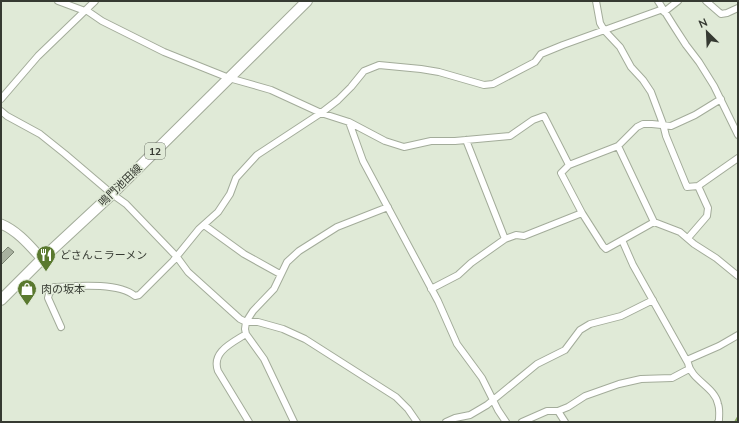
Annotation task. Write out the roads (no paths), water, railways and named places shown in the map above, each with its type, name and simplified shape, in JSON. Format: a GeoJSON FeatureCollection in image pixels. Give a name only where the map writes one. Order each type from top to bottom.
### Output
{"type":"FeatureCollection","features":[{"type":"Feature","properties":{"kind":"main road","name":"鳴門池田線"},"geometry":{"type":"LineString","coordinates":[[1,300],[42,259],[112,194],[307,1]]}},
{"type":"Feature","properties":{"kind":"street"},"geometry":{"type":"LineString","coordinates":[[58,1],[86,11],[164,52],[229,78],[271,90],[321,113],[349,122],[385,141],[404,147],[430,141],[466,140],[510,136],[533,120],[544,116],[569,165]]}},
{"type":"Feature","properties":{"kind":"street"},"geometry":{"type":"LineString","coordinates":[[1,99],[38,56],[95,1]]}},
{"type":"Feature","properties":{"kind":"street"},"geometry":{"type":"LineString","coordinates":[[596,1],[600,22],[604,30],[620,47],[631,67],[643,80],[651,92],[666,136],[687,187],[698,186],[738,158]]}},
{"type":"Feature","properties":{"kind":"street"},"geometry":{"type":"LineString","coordinates":[[658,1],[663,11],[699,62],[721,99],[738,135]]}},
{"type":"Feature","properties":{"kind":"street"},"geometry":{"type":"LineString","coordinates":[[61,327],[48,298],[48,294],[54,287],[95,285],[130,292],[135,296],[139,295],[218,212],[230,194],[236,178],[257,155],[321,113],[338,100],[364,71],[379,65],[439,72],[484,85],[493,84],[535,62],[541,54],[563,44],[663,11],[678,1]]}},
{"type":"Feature","properties":{"kind":"street"},"geometry":{"type":"LineString","coordinates":[[706,1],[721,14],[738,8]]}},
{"type":"Feature","properties":{"kind":"street"},"geometry":{"type":"LineString","coordinates":[[654,222],[606,249],[582,213],[561,173],[569,165],[618,146],[637,127],[644,124],[663,124],[671,126],[695,115],[721,99]]}},
{"type":"Feature","properties":{"kind":"street"},"geometry":{"type":"LineString","coordinates":[[1,111],[7,116],[40,134],[126,204],[177,256],[188,272],[240,319],[246,322],[258,322],[283,329],[305,339],[396,397],[408,409],[417,422]]}},
{"type":"Feature","properties":{"kind":"street"},"geometry":{"type":"LineString","coordinates":[[349,122],[363,162],[431,289],[457,344],[482,378],[506,422]]}},
{"type":"Feature","properties":{"kind":"street"},"geometry":{"type":"LineString","coordinates":[[466,140],[505,239]]}},
{"type":"Feature","properties":{"kind":"street"},"geometry":{"type":"LineString","coordinates":[[618,146],[654,222],[680,232],[738,276]]}},
{"type":"Feature","properties":{"kind":"street"},"geometry":{"type":"LineString","coordinates":[[688,238],[707,216],[708,208],[698,186]]}},
{"type":"Feature","properties":{"kind":"street"},"geometry":{"type":"LineString","coordinates":[[294,422],[264,359],[246,334],[246,322],[253,311],[274,289],[286,262],[299,251],[337,227],[388,207]]}},
{"type":"Feature","properties":{"kind":"street"},"geometry":{"type":"LineString","coordinates":[[431,289],[458,275],[471,263],[505,239],[516,235],[524,236],[582,213]]}},
{"type":"Feature","properties":{"kind":"street"},"geometry":{"type":"LineString","coordinates":[[1,224],[19,236],[42,259]]}},
{"type":"Feature","properties":{"kind":"street"},"geometry":{"type":"LineString","coordinates":[[204,225],[244,254],[280,274]]}},
{"type":"Feature","properties":{"kind":"street"},"geometry":{"type":"LineString","coordinates":[[622,240],[633,265],[687,360],[689,369],[712,393],[718,403],[718,422]]}},
{"type":"Feature","properties":{"kind":"street"},"geometry":{"type":"LineString","coordinates":[[446,422],[455,418],[470,415],[493,400],[537,364],[565,350],[580,330],[590,324],[621,316],[653,300]]}},
{"type":"Feature","properties":{"kind":"street"},"geometry":{"type":"LineString","coordinates":[[246,334],[219,354],[216,364],[218,371],[249,422]]}},
{"type":"Feature","properties":{"kind":"street"},"geometry":{"type":"LineString","coordinates":[[687,360],[720,346],[738,335]]}},
{"type":"Feature","properties":{"kind":"street"},"geometry":{"type":"LineString","coordinates":[[522,422],[547,411],[558,411],[568,407],[585,396],[619,384],[641,379],[672,378],[689,369]]}},
{"type":"Feature","properties":{"kind":"street"},"geometry":{"type":"LineString","coordinates":[[558,411],[564,422]]}},
{"type":"Feature","properties":{"kind":"waterway"},"geometry":{"type":"LineString","coordinates":[[735,422],[738,417]]}},
{"type":"Feature","properties":{"kind":"place","name":"どさんこラーメン"},"geometry":{"type":"Point","coordinates":[46,272]}},
{"type":"Feature","properties":{"kind":"place","name":"肉の坂本"},"geometry":{"type":"Point","coordinates":[27,306]}}]}
